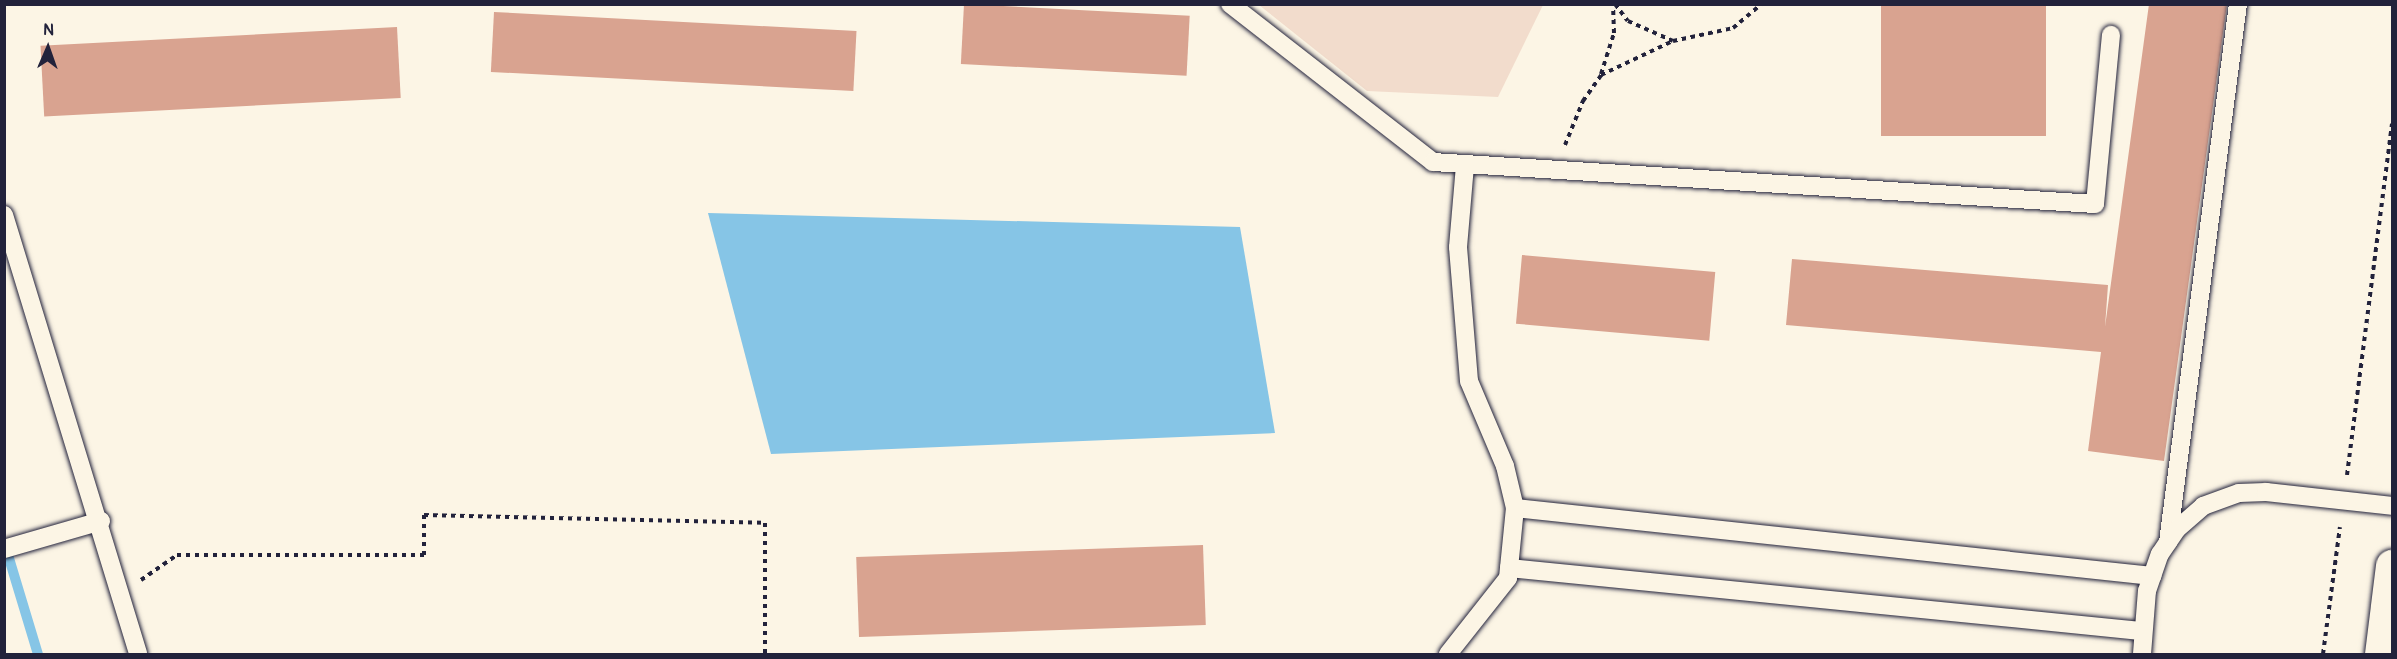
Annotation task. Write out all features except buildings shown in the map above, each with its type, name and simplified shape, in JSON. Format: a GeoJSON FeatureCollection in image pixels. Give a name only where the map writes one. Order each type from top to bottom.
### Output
{"type":"FeatureCollection","features":[{"type":"Feature","properties":{"kind":"main road"},"geometry":{"type":"LineString","coordinates":[[2381,654],[2392,566]]}},
{"type":"Feature","properties":{"kind":"lane"},"geometry":{"type":"LineString","coordinates":[[1230,4],[1415,153],[1465,166],[2096,204],[2111,35]]}},
{"type":"Feature","properties":{"kind":"lane"},"geometry":{"type":"LineString","coordinates":[[2142,654],[2141,631],[2152,576],[2168,542],[2238,4]]}},
{"type":"Feature","properties":{"kind":"lane"},"geometry":{"type":"LineString","coordinates":[[1448,654],[1501,590],[1509,568],[1515,508],[1506,466],[1470,381],[1458,247],[1465,166]]}},
{"type":"Feature","properties":{"kind":"lane"},"geometry":{"type":"LineString","coordinates":[[4,215],[101,521],[138,654]]}},
{"type":"Feature","properties":{"kind":"lane"},"geometry":{"type":"LineString","coordinates":[[2168,542],[2203,506],[2239,492],[2392,506]]}},
{"type":"Feature","properties":{"kind":"lane"},"geometry":{"type":"LineString","coordinates":[[1515,508],[2152,576]]}},
{"type":"Feature","properties":{"kind":"lane"},"geometry":{"type":"LineString","coordinates":[[4,549],[101,521]]}},
{"type":"Feature","properties":{"kind":"lane"},"geometry":{"type":"LineString","coordinates":[[1509,568],[2141,631]]}},
{"type":"Feature","properties":{"kind":"path"},"geometry":{"type":"LineString","coordinates":[[1614,4],[1628,21],[1673,41]]}},
{"type":"Feature","properties":{"kind":"path"},"geometry":{"type":"LineString","coordinates":[[1558,172],[1570,129],[1601,75],[1614,33],[1614,4]]}},
{"type":"Feature","properties":{"kind":"path"},"geometry":{"type":"LineString","coordinates":[[1601,75],[1673,41],[1733,28],[1762,4]]}},
{"type":"Feature","properties":{"kind":"path"},"geometry":{"type":"LineString","coordinates":[[2323,654],[2392,124]]}},
{"type":"Feature","properties":{"kind":"path"},"geometry":{"type":"LineString","coordinates":[[121,594],[177,555],[424,555],[424,515],[765,523],[765,654]]}},
{"type":"Feature","properties":{"kind":"shaded area"},"geometry":{"type":"Polygon","coordinates":[[[1259,5],[1543,5],[1498,97],[1367,91],[1259,5]]]}},
{"type":"Feature","properties":{"kind":"water"},"geometry":{"type":"Polygon","coordinates":[[[708,213],[1240,227],[1275,433],[771,454],[708,213]]]}},
{"type":"Feature","properties":{"kind":"waterway"},"geometry":{"type":"LineString","coordinates":[[5,545],[38,654]]}}]}
